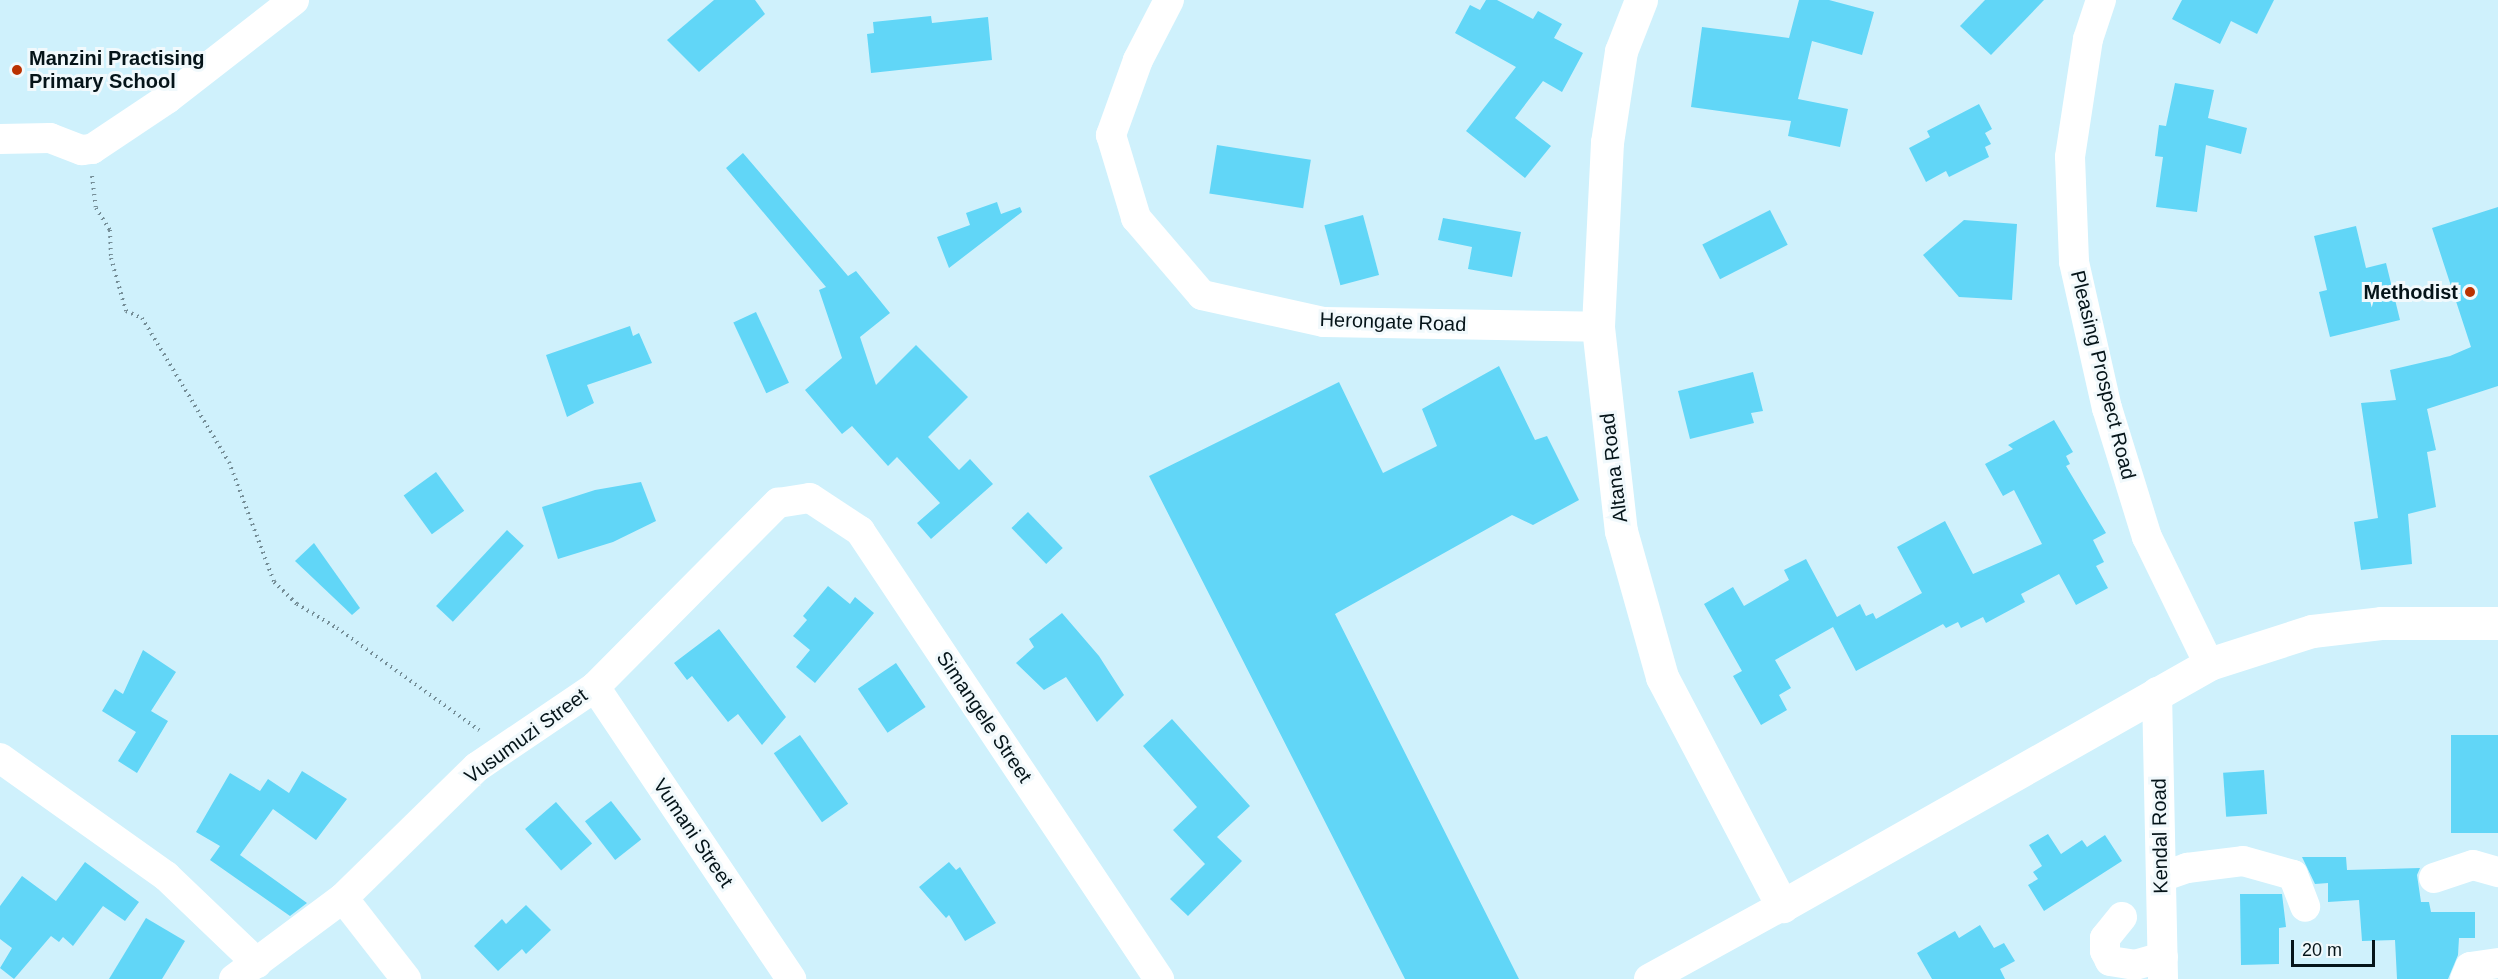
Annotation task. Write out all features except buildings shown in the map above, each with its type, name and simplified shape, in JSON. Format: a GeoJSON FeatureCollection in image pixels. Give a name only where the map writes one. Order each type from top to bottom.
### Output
{"type":"FeatureCollection","features":[{"type":"Feature","properties":{"kind":"main road","name":"Altana Road"},"geometry":{"type":"LineString","coordinates":[[1641,0],[1621,51],[1607,142],[1598,327],[1621,531],[1662,677],[1782,906]]}},
{"type":"Feature","properties":{"kind":"main road"},"geometry":{"type":"LineString","coordinates":[[1782,906],[2209,664],[2312,631],[2381,623],[2498,623]]}},
{"type":"Feature","properties":{"kind":"street"},"geometry":{"type":"LineString","coordinates":[[0,139],[50,138],[82,150],[92,149],[167,99],[294,0]]}},
{"type":"Feature","properties":{"kind":"street","name":"Herongate Road"},"geometry":{"type":"LineString","coordinates":[[1169,0],[1138,60],[1111,135],[1136,218],[1202,295],[1324,322],[1598,327]]}},
{"type":"Feature","properties":{"kind":"street","name":"Pleasing Prospect Road"},"geometry":{"type":"LineString","coordinates":[[2101,0],[2088,39],[2070,157],[2074,262],[2107,408],[2147,537],[2209,664]]}},
{"type":"Feature","properties":{"kind":"street","name":"Simangele Street"},"geometry":{"type":"LineString","coordinates":[[778,503],[810,498],[860,531],[1159,979]]}},
{"type":"Feature","properties":{"kind":"street","name":"Vusumuzi Street"},"geometry":{"type":"LineString","coordinates":[[246,971],[343,898],[477,767],[595,687],[778,503]]}},
{"type":"Feature","properties":{"kind":"street","name":"Vumani Street"},"geometry":{"type":"LineString","coordinates":[[595,687],[791,979]]}},
{"type":"Feature","properties":{"kind":"street","name":"Kendal Road"},"geometry":{"type":"LineString","coordinates":[[2157,692],[2163,968]]}},
{"type":"Feature","properties":{"kind":"street"},"geometry":{"type":"LineString","coordinates":[[0,758],[166,876],[246,971]]}},
{"type":"Feature","properties":{"kind":"street"},"geometry":{"type":"LineString","coordinates":[[2161,877],[2187,868],[2243,861],[2293,875],[2305,908]]}},
{"type":"Feature","properties":{"kind":"street"},"geometry":{"type":"LineString","coordinates":[[2434,878],[2473,865],[2498,872]]}},
{"type":"Feature","properties":{"kind":"street"},"geometry":{"type":"LineString","coordinates":[[343,898],[406,979]]}},
{"type":"Feature","properties":{"kind":"street"},"geometry":{"type":"LineString","coordinates":[[1649,979],[1782,906]]}},
{"type":"Feature","properties":{"kind":"street"},"geometry":{"type":"LineString","coordinates":[[2122,918],[2105,938],[2105,951],[2110,961],[2163,968]]}},
{"type":"Feature","properties":{"kind":"street"},"geometry":{"type":"LineString","coordinates":[[2465,979],[2470,967],[2498,963]]}},
{"type":"Feature","properties":{"kind":"path"},"geometry":{"type":"LineString","coordinates":[[92,149],[96,208],[110,230],[111,258],[123,289],[126,311],[142,318],[230,462],[274,582],[297,604],[338,628],[481,732],[501,751]]}},
{"type":"Feature","properties":{"kind":"place","name":"Manzini Practising Primary School"},"geometry":{"type":"Point","coordinates":[17,70]}},
{"type":"Feature","properties":{"kind":"place","name":"Methodist"},"geometry":{"type":"Point","coordinates":[2470,292]}}]}
